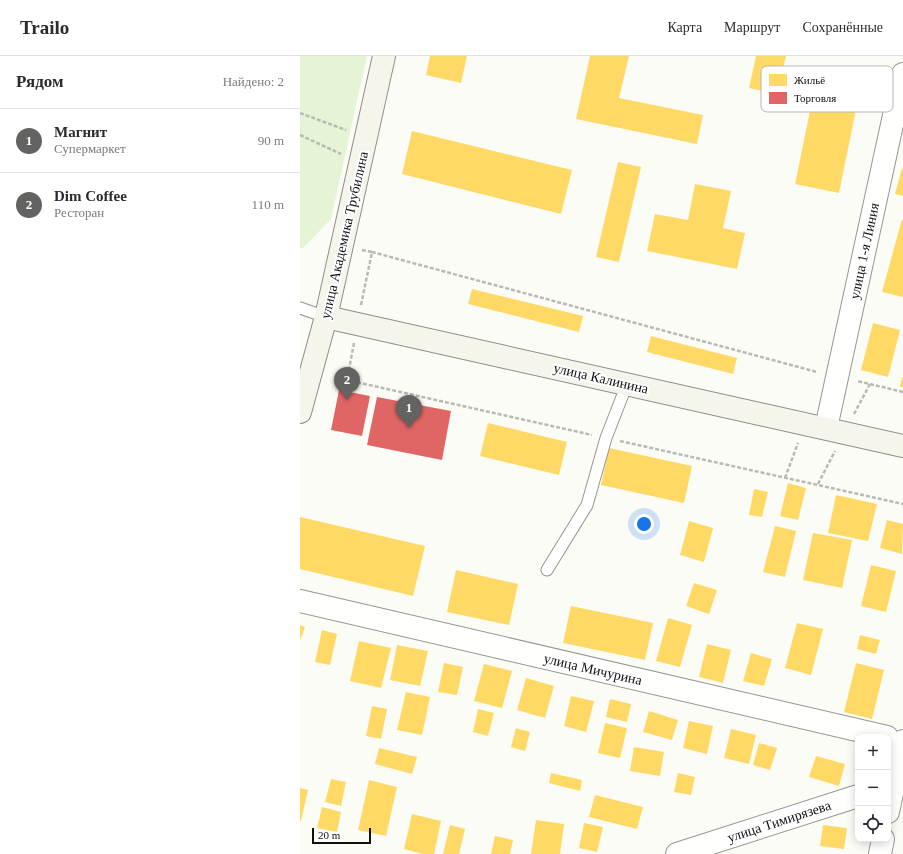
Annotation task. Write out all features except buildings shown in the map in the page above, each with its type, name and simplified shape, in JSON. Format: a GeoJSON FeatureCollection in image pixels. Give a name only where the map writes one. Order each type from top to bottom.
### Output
{"type":"FeatureCollection","features":[{"type":"Feature","properties":{"kind":"main road","name":"улица Академика Трубилина"},"geometry":{"type":"LineString","coordinates":[[300,412],[326,318],[384,56]]}},
{"type":"Feature","properties":{"kind":"main road","name":"улица Калинина"},"geometry":{"type":"LineString","coordinates":[[326,318],[903,446]]}},
{"type":"Feature","properties":{"kind":"street","name":"улица 1-я Линия"},"geometry":{"type":"LineString","coordinates":[[826,428],[903,74]]}},
{"type":"Feature","properties":{"kind":"street","name":"улица Мичурина"},"geometry":{"type":"LineString","coordinates":[[300,601],[874,734]]}},
{"type":"Feature","properties":{"kind":"street","name":"улица Мичурина"},"geometry":{"type":"LineString","coordinates":[[891,738],[903,741]]}},
{"type":"Feature","properties":{"kind":"street"},"geometry":{"type":"LineString","coordinates":[[891,785],[903,741]]}},
{"type":"Feature","properties":{"kind":"street","name":"улица Тимирязева"},"geometry":{"type":"LineString","coordinates":[[677,854],[855,797]]}},
{"type":"Feature","properties":{"kind":"street"},"geometry":{"type":"LineString","coordinates":[[880,854],[882,842]]}},
{"type":"Feature","properties":{"kind":"lane","name":"улица Калинина"},"geometry":{"type":"LineString","coordinates":[[300,308],[326,318]]}},
{"type":"Feature","properties":{"kind":"lane"},"geometry":{"type":"LineString","coordinates":[[547,570],[587,505],[606,438],[627,384]]}},
{"type":"Feature","properties":{"kind":"path"},"geometry":{"type":"LineString","coordinates":[[300,113],[350,132]]}},
{"type":"Feature","properties":{"kind":"path"},"geometry":{"type":"LineString","coordinates":[[300,135],[345,155]]}},
{"type":"Feature","properties":{"kind":"path"},"geometry":{"type":"LineString","coordinates":[[870,384],[903,392]]}},
{"type":"Feature","properties":{"kind":"path"},"geometry":{"type":"LineString","coordinates":[[818,484],[903,504]]}},
{"type":"Feature","properties":{"kind":"green space"},"geometry":{"type":"Polygon","coordinates":[[[300,56],[367,56],[331,219],[304,247],[300,249],[300,56]]]}},
{"type":"Feature","properties":{"kind":"place","name":"Dim Coffee"},"geometry":{"type":"Point","coordinates":[347,400]}},
{"type":"Feature","properties":{"kind":"place","name":"Магнит"},"geometry":{"type":"Point","coordinates":[409,428]}}]}
